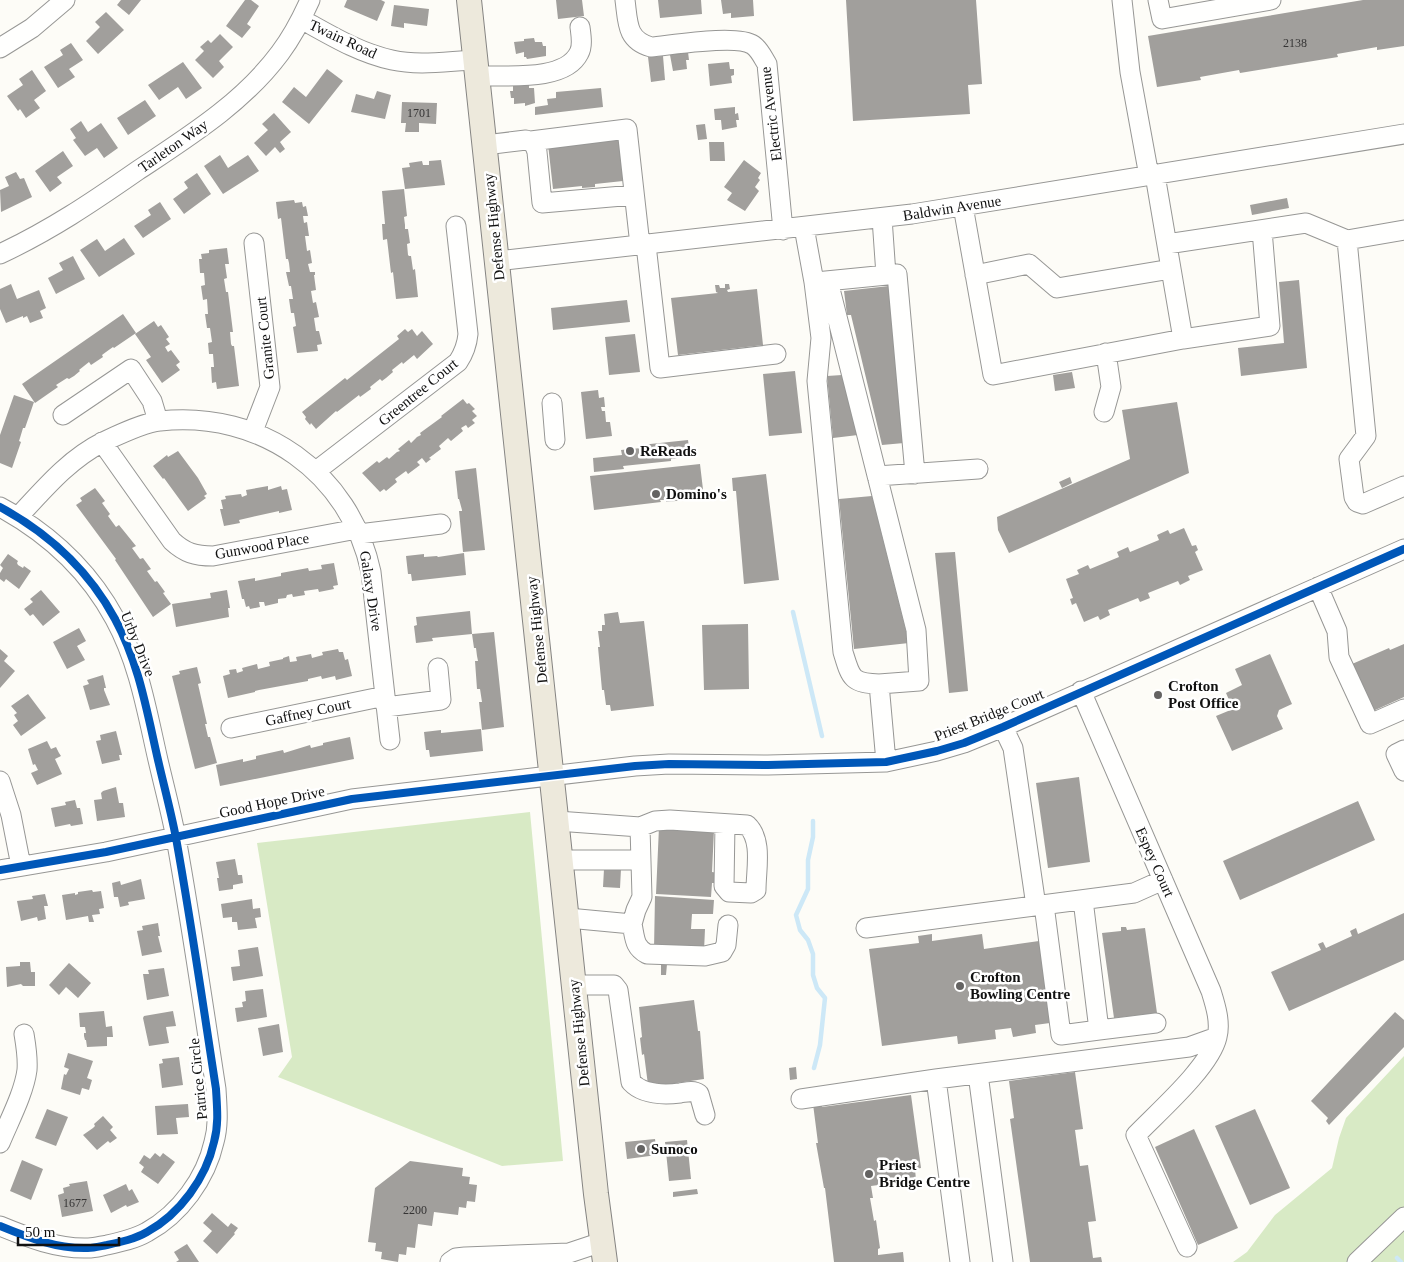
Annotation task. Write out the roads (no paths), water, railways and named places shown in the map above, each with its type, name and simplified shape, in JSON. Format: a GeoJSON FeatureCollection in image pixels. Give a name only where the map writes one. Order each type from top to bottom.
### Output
{"type":"FeatureCollection","features":[{"type":"Feature","properties":{"kind":"main road","name":"Defense Highway"},"geometry":{"type":"LineString","coordinates":[[469,0],[574,985],[605,1257]]}},
{"type":"Feature","properties":{"kind":"street"},"geometry":{"type":"LineString","coordinates":[[0,48],[32,28],[64,0]]}},
{"type":"Feature","properties":{"kind":"street","name":"Tarleton Way"},"geometry":{"type":"LineString","coordinates":[[0,254],[67,219],[228,106],[260,78],[301,20],[310,0]]}},
{"type":"Feature","properties":{"kind":"street","name":"Electric Avenue"},"geometry":{"type":"LineString","coordinates":[[626,0],[628,27],[641,44],[651,47],[726,40],[742,41],[753,45],[762,55],[767,64],[783,230]]}},
{"type":"Feature","properties":{"kind":"street"},"geometry":{"type":"LineString","coordinates":[[1122,0],[1130,72],[1167,244],[1183,339]]}},
{"type":"Feature","properties":{"kind":"street"},"geometry":{"type":"LineString","coordinates":[[1158,0],[1162,19],[1271,0]]}},
{"type":"Feature","properties":{"kind":"street","name":"Twain Road"},"geometry":{"type":"LineString","coordinates":[[301,20],[369,54],[393,60],[543,74],[558,71],[571,64],[580,53],[580,27]]}},
{"type":"Feature","properties":{"kind":"street"},"geometry":{"type":"LineString","coordinates":[[485,145],[626,129],[660,368],[776,354]]}},
{"type":"Feature","properties":{"kind":"street","name":"Baldwin Avenue"},"geometry":{"type":"LineString","coordinates":[[497,261],[882,218],[1404,134]]}},
{"type":"Feature","properties":{"kind":"street"},"geometry":{"type":"LineString","coordinates":[[531,141],[537,152],[542,203],[634,195]]}},
{"type":"Feature","properties":{"kind":"street"},"geometry":{"type":"LineString","coordinates":[[964,206],[992,375],[1183,339],[1270,326],[1262,230]]}},
{"type":"Feature","properties":{"kind":"street"},"geometry":{"type":"LineString","coordinates":[[882,218],[886,275]]}},
{"type":"Feature","properties":{"kind":"street"},"geometry":{"type":"LineString","coordinates":[[1167,244],[1306,224],[1347,240],[1404,230]]}},
{"type":"Feature","properties":{"kind":"street","name":"Greentree Court"},"geometry":{"type":"LineString","coordinates":[[316,471],[458,362],[464,353],[468,334],[456,226]]}},
{"type":"Feature","properties":{"kind":"street"},"geometry":{"type":"LineString","coordinates":[[804,227],[821,281],[877,476],[916,630],[919,681],[879,684],[862,683],[856,680],[849,672],[843,652],[817,381],[822,338],[821,281]]}},
{"type":"Feature","properties":{"kind":"street"},"geometry":{"type":"LineString","coordinates":[[1347,240],[1366,436],[1349,459],[1354,498],[1362,504],[1404,486]]}},
{"type":"Feature","properties":{"kind":"street","name":"Granite Court"},"geometry":{"type":"LineString","coordinates":[[253,431],[270,387],[254,243]]}},
{"type":"Feature","properties":{"kind":"street"},"geometry":{"type":"LineString","coordinates":[[975,275],[1029,264],[1057,288],[1171,269]]}},
{"type":"Feature","properties":{"kind":"street"},"geometry":{"type":"LineString","coordinates":[[821,281],[897,274],[915,474]]}},
{"type":"Feature","properties":{"kind":"street"},"geometry":{"type":"LineString","coordinates":[[1104,412],[1111,387],[1106,354]]}},
{"type":"Feature","properties":{"kind":"street"},"geometry":{"type":"LineString","coordinates":[[63,415],[131,369],[152,401],[158,421]]}},
{"type":"Feature","properties":{"kind":"street"},"geometry":{"type":"LineString","coordinates":[[552,403],[555,440]]}},
{"type":"Feature","properties":{"kind":"street","name":"Galaxy Drive"},"geometry":{"type":"LineString","coordinates":[[18,517],[60,472],[77,458],[102,442],[158,421],[206,421],[253,431],[280,444],[316,471],[331,487],[346,508],[366,550],[371,572],[390,740]]}},
{"type":"Feature","properties":{"kind":"street","name":"Gunwood Place"},"geometry":{"type":"LineString","coordinates":[[102,442],[172,542],[191,554],[213,556],[358,532],[441,524]]}},
{"type":"Feature","properties":{"kind":"street"},"geometry":{"type":"LineString","coordinates":[[877,476],[978,469]]}},
{"type":"Feature","properties":{"kind":"street","name":"Urby Drive"},"geometry":{"type":"LineString","coordinates":[[0,507],[18,517],[56,545],[78,567],[98,592],[116,620],[131,655],[143,693],[176,837]]}},
{"type":"Feature","properties":{"kind":"street","name":"Priest Bridge Court"},"geometry":{"type":"LineString","coordinates":[[553,776],[610,768],[669,764],[768,765],[886,762],[937,751],[964,743],[1003,727],[1404,549]]}},
{"type":"Feature","properties":{"kind":"street"},"geometry":{"type":"LineString","coordinates":[[1318,587],[1337,631],[1339,656],[1370,724],[1404,709]]}},
{"type":"Feature","properties":{"kind":"street","name":"Gaffney Court"},"geometry":{"type":"LineString","coordinates":[[231,728],[386,702],[441,700],[438,668]]}},
{"type":"Feature","properties":{"kind":"street"},"geometry":{"type":"LineString","coordinates":[[879,684],[886,762]]}},
{"type":"Feature","properties":{"kind":"street","name":"Espey Court"},"geometry":{"type":"LineString","coordinates":[[1081,691],[1211,990],[1216,1012],[1217,1037]]}},
{"type":"Feature","properties":{"kind":"street"},"geometry":{"type":"LineString","coordinates":[[1003,727],[1013,748],[1061,1035],[1156,1023]]}},
{"type":"Feature","properties":{"kind":"street"},"geometry":{"type":"LineString","coordinates":[[1404,750],[1396,754],[1404,771]]}},
{"type":"Feature","properties":{"kind":"street","name":"Good Hope Drive"},"geometry":{"type":"LineString","coordinates":[[0,870],[106,852],[352,799],[553,776]]}},
{"type":"Feature","properties":{"kind":"street"},"geometry":{"type":"LineString","coordinates":[[0,781],[11,815],[21,866]]}},
{"type":"Feature","properties":{"kind":"street"},"geometry":{"type":"LineString","coordinates":[[557,821],[640,827],[655,821],[670,820],[725,824]]}},
{"type":"Feature","properties":{"kind":"street"},"geometry":{"type":"LineString","coordinates":[[640,827],[642,897],[632,924],[640,950],[647,954],[705,956],[722,952],[726,945],[728,925]]}},
{"type":"Feature","properties":{"kind":"street","name":"Patrice Circle"},"geometry":{"type":"LineString","coordinates":[[0,1226],[32,1239],[58,1246],[90,1248],[121,1242],[147,1232],[172,1213],[192,1191],[206,1168],[214,1142],[218,1118],[216,1089],[176,837]]}},
{"type":"Feature","properties":{"kind":"street"},"geometry":{"type":"LineString","coordinates":[[562,860],[640,860]]}},
{"type":"Feature","properties":{"kind":"street"},"geometry":{"type":"LineString","coordinates":[[866,928],[1134,893],[1163,880]]}},
{"type":"Feature","properties":{"kind":"street"},"geometry":{"type":"LineString","coordinates":[[1083,900],[1100,1030]]}},
{"type":"Feature","properties":{"kind":"street"},"geometry":{"type":"LineString","coordinates":[[568,918],[632,924]]}},
{"type":"Feature","properties":{"kind":"street"},"geometry":{"type":"LineString","coordinates":[[574,985],[614,985],[618,990],[631,1082],[637,1089],[652,1094],[694,1091],[699,1094],[705,1115]]}},
{"type":"Feature","properties":{"kind":"street"},"geometry":{"type":"LineString","coordinates":[[0,1144],[24,1083],[27,1053],[24,1034]]}},
{"type":"Feature","properties":{"kind":"street"},"geometry":{"type":"LineString","coordinates":[[801,1098],[1189,1047],[1217,1037]]}},
{"type":"Feature","properties":{"kind":"street"},"geometry":{"type":"LineString","coordinates":[[1187,1247],[1136,1135],[1203,1066],[1217,1037]]}},
{"type":"Feature","properties":{"kind":"street"},"geometry":{"type":"LineString","coordinates":[[978,1074],[1003,1262]]}},
{"type":"Feature","properties":{"kind":"street"},"geometry":{"type":"LineString","coordinates":[[936,1079],[960,1262]]}},
{"type":"Feature","properties":{"kind":"street"},"geometry":{"type":"LineString","coordinates":[[1357,1262],[1404,1217]]}},
{"type":"Feature","properties":{"kind":"street"},"geometry":{"type":"LineString","coordinates":[[450,1262],[456,1258],[488,1259],[570,1253],[605,1257]]}},
{"type":"Feature","properties":{"kind":"waterway"},"geometry":{"type":"LineString","coordinates":[[793,612],[822,736]]}},
{"type":"Feature","properties":{"kind":"waterway"},"geometry":{"type":"LineString","coordinates":[[813,821],[813,837],[808,860],[808,889],[796,915],[800,930],[808,940],[813,954],[813,975],[817,988],[825,998],[820,1045],[814,1068]]}},
{"type":"Feature","properties":{"kind":"waterway"},"geometry":{"type":"LineString","coordinates":[[1397,1258],[1401,1262]]}},
{"type":"Feature","properties":{"kind":"place","name":"ReReads"},"geometry":{"type":"Point","coordinates":[630,451]}},
{"type":"Feature","properties":{"kind":"place","name":"Domino's"},"geometry":{"type":"Point","coordinates":[656,494]}},
{"type":"Feature","properties":{"kind":"place","name":"Crofton Post Office"},"geometry":{"type":"Point","coordinates":[1158,695]}},
{"type":"Feature","properties":{"kind":"place","name":"Crofton Bowling Centre"},"geometry":{"type":"Point","coordinates":[960,986]}},
{"type":"Feature","properties":{"kind":"place","name":"Sunoco"},"geometry":{"type":"Point","coordinates":[641,1149]}},
{"type":"Feature","properties":{"kind":"place","name":"Priest Bridge Centre"},"geometry":{"type":"Point","coordinates":[869,1174]}}]}
